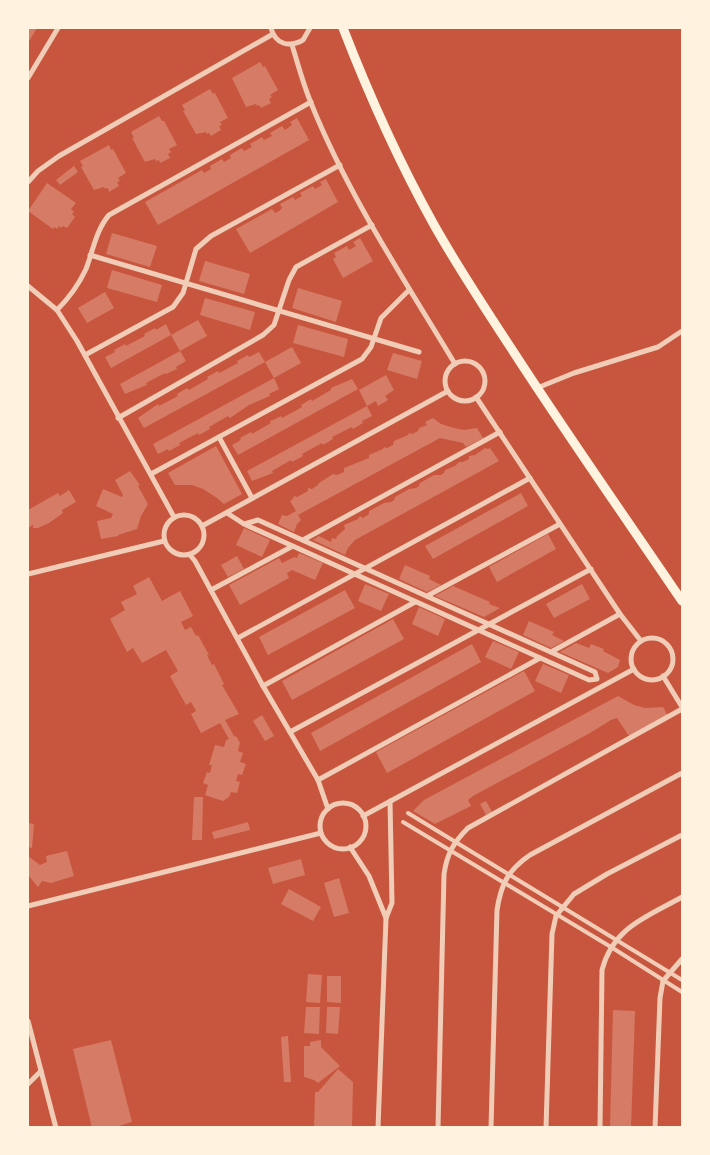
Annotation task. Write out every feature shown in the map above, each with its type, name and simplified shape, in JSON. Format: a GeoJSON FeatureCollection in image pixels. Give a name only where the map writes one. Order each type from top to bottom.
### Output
{"type":"FeatureCollection","features":[{"type":"Feature","properties":{"kind":"highway"},"geometry":{"type":"LineString","coordinates":[[343,28],[375,107],[414,188],[468,283],[682,601]]}},
{"type":"Feature","properties":{"kind":"street"},"geometry":{"type":"LineString","coordinates":[[28,78],[58,28]]}},
{"type":"Feature","properties":{"kind":"street"},"geometry":{"type":"LineString","coordinates":[[271,28],[273,34],[281,42],[292,45],[303,40],[310,28]]}},
{"type":"Feature","properties":{"kind":"street"},"geometry":{"type":"LineString","coordinates":[[28,182],[38,171],[59,156],[273,34]]}},
{"type":"Feature","properties":{"kind":"street"},"geometry":{"type":"LineString","coordinates":[[292,45],[311,102],[340,166],[409,290],[455,364]]}},
{"type":"Feature","properties":{"kind":"street"},"geometry":{"type":"LineString","coordinates":[[57,310],[72,294],[86,268],[100,228],[108,215],[114,210],[311,102]]}},
{"type":"Feature","properties":{"kind":"street"},"geometry":{"type":"LineString","coordinates":[[85,355],[173,307],[183,293],[196,249],[211,236],[340,166]]}},
{"type":"Feature","properties":{"kind":"street"},"geometry":{"type":"LineString","coordinates":[[118,418],[263,335],[274,325],[289,280],[296,267],[372,225]]}},
{"type":"Feature","properties":{"kind":"street"},"geometry":{"type":"LineString","coordinates":[[90,255],[187,282],[419,352]]}},
{"type":"Feature","properties":{"kind":"street"},"geometry":{"type":"LineString","coordinates":[[28,286],[57,310],[85,355],[174,517]]}},
{"type":"Feature","properties":{"kind":"street"},"geometry":{"type":"LineString","coordinates":[[151,474],[366,356],[381,318],[409,290]]}},
{"type":"Feature","properties":{"kind":"street"},"geometry":{"type":"LineString","coordinates":[[537,388],[564,376],[658,347],[682,331]]}},
{"type":"Feature","properties":{"kind":"street"},"geometry":{"type":"LineString","coordinates":[[468,362],[480,368],[485,380],[484,387],[476,397],[470,400],[458,400],[448,392],[445,379],[450,368],[455,364],[468,362]]}},
{"type":"Feature","properties":{"kind":"street"},"geometry":{"type":"LineString","coordinates":[[202,526],[448,392]]}},
{"type":"Feature","properties":{"kind":"street"},"geometry":{"type":"LineString","coordinates":[[476,397],[620,614],[641,641]]}},
{"type":"Feature","properties":{"kind":"street"},"geometry":{"type":"LineString","coordinates":[[303,540],[500,432]]}},
{"type":"Feature","properties":{"kind":"street"},"geometry":{"type":"LineString","coordinates":[[219,437],[252,498]]}},
{"type":"Feature","properties":{"kind":"street"},"geometry":{"type":"LineString","coordinates":[[238,638],[530,478]]}},
{"type":"Feature","properties":{"kind":"street"},"geometry":{"type":"LineString","coordinates":[[227,513],[244,524],[415,602],[589,680],[597,680],[595,672],[258,520],[244,524]]}},
{"type":"Feature","properties":{"kind":"street"},"geometry":{"type":"LineString","coordinates":[[182,514],[188,515],[195,518],[202,526],[204,541],[196,552],[190,555],[177,554],[164,541],[164,529],[174,517],[182,514]]}},
{"type":"Feature","properties":{"kind":"street"},"geometry":{"type":"LineString","coordinates":[[427,596],[560,524]]}},
{"type":"Feature","properties":{"kind":"street"},"geometry":{"type":"LineString","coordinates":[[28,574],[164,541]]}},
{"type":"Feature","properties":{"kind":"street"},"geometry":{"type":"LineString","coordinates":[[211,590],[291,546]]}},
{"type":"Feature","properties":{"kind":"street"},"geometry":{"type":"LineString","coordinates":[[190,555],[318,780],[328,809]]}},
{"type":"Feature","properties":{"kind":"street"},"geometry":{"type":"LineString","coordinates":[[290,732],[591,569]]}},
{"type":"Feature","properties":{"kind":"street"},"geometry":{"type":"LineString","coordinates":[[264,686],[415,602]]}},
{"type":"Feature","properties":{"kind":"street"},"geometry":{"type":"LineString","coordinates":[[551,652],[620,614]]}},
{"type":"Feature","properties":{"kind":"street"},"geometry":{"type":"LineString","coordinates":[[648,638],[662,640],[671,650],[672,664],[664,676],[650,680],[644,678],[634,669],[631,663],[633,650],[641,641],[648,638]]}},
{"type":"Feature","properties":{"kind":"street"},"geometry":{"type":"LineString","coordinates":[[318,780],[540,658]]}},
{"type":"Feature","properties":{"kind":"street"},"geometry":{"type":"LineString","coordinates":[[363,816],[634,669]]}},
{"type":"Feature","properties":{"kind":"street"},"geometry":{"type":"LineString","coordinates":[[438,1128],[444,874],[450,851],[455,841],[468,828],[682,708],[664,676]]}},
{"type":"Feature","properties":{"kind":"street"},"geometry":{"type":"LineString","coordinates":[[491,1128],[497,910],[504,883],[516,864],[530,855],[682,773]]}},
{"type":"Feature","properties":{"kind":"street"},"geometry":{"type":"LineString","coordinates":[[378,1128],[386,918],[392,903],[390,801]]}},
{"type":"Feature","properties":{"kind":"street"},"geometry":{"type":"LineString","coordinates":[[340,803],[347,803],[359,810],[363,816],[365,831],[357,844],[350,847],[336,848],[324,839],[321,833],[321,820],[328,809],[340,803]]}},
{"type":"Feature","properties":{"kind":"street"},"geometry":{"type":"LineString","coordinates":[[408,813],[682,980]]}},
{"type":"Feature","properties":{"kind":"street"},"geometry":{"type":"LineString","coordinates":[[403,822],[682,992]]}},
{"type":"Feature","properties":{"kind":"street"},"geometry":{"type":"LineString","coordinates":[[28,906],[321,833]]}},
{"type":"Feature","properties":{"kind":"street"},"geometry":{"type":"LineString","coordinates":[[546,1128],[552,934],[556,916],[574,894],[682,834]]}},
{"type":"Feature","properties":{"kind":"street"},"geometry":{"type":"LineString","coordinates":[[350,847],[369,876],[386,918]]}},
{"type":"Feature","properties":{"kind":"street"},"geometry":{"type":"LineString","coordinates":[[600,1128],[602,970],[606,956],[616,939],[626,929],[682,897]]}},
{"type":"Feature","properties":{"kind":"street"},"geometry":{"type":"LineString","coordinates":[[655,1128],[660,998],[663,981],[682,959]]}},
{"type":"Feature","properties":{"kind":"street"},"geometry":{"type":"LineString","coordinates":[[28,1021],[56,1128]]}},
{"type":"Feature","properties":{"kind":"street"},"geometry":{"type":"LineString","coordinates":[[28,1084],[41,1071]]}},
{"type":"Feature","properties":{"kind":"building"},"geometry":{"type":"Polygon","coordinates":[[[28,28],[37,28],[28,43],[28,28]]]}},
{"type":"Feature","properties":{"kind":"building"},"geometry":{"type":"Polygon","coordinates":[[[260,62],[263,67],[265,66],[278,90],[270,95],[272,97],[269,99],[271,103],[261,108],[256,104],[246,107],[232,78],[260,62]]]}},
{"type":"Feature","properties":{"kind":"building"},"geometry":{"type":"Polygon","coordinates":[[[210,89],[213,94],[215,93],[228,118],[220,122],[222,125],[219,126],[221,130],[211,136],[206,132],[196,134],[183,111],[185,110],[182,105],[210,89]]]}},
{"type":"Feature","properties":{"kind":"building"},"geometry":{"type":"Polygon","coordinates":[[[159,116],[164,121],[177,145],[169,149],[171,152],[168,154],[170,158],[160,163],[159,160],[156,161],[155,159],[145,162],[132,138],[134,138],[131,132],[159,116]]]}},
{"type":"Feature","properties":{"kind":"building"},"geometry":{"type":"Polygon","coordinates":[[[297,118],[309,140],[158,225],[145,202],[202,170],[204,173],[211,169],[210,166],[222,159],[224,162],[231,158],[230,155],[242,148],[244,151],[252,147],[250,144],[262,137],[264,140],[272,136],[270,133],[282,126],[285,130],[292,125],[290,122],[297,118]]]}},
{"type":"Feature","properties":{"kind":"building"},"geometry":{"type":"Polygon","coordinates":[[[109,145],[126,173],[118,178],[120,181],[117,182],[119,186],[109,192],[108,188],[105,189],[104,187],[94,190],[81,167],[83,166],[80,161],[109,145]]]}},
{"type":"Feature","properties":{"kind":"building"},"geometry":{"type":"Polygon","coordinates":[[[74,166],[78,172],[60,185],[56,180],[74,166]]]}},
{"type":"Feature","properties":{"kind":"building"},"geometry":{"type":"Polygon","coordinates":[[[326,179],[338,202],[250,253],[236,229],[272,209],[275,213],[279,211],[282,208],[280,204],[293,197],[295,200],[302,196],[300,193],[313,186],[315,189],[322,185],[320,182],[326,179]]]}},
{"type":"Feature","properties":{"kind":"building"},"geometry":{"type":"Polygon","coordinates":[[[47,183],[76,203],[71,209],[75,217],[67,228],[59,226],[57,229],[54,227],[53,229],[28,211],[47,183]]]}},
{"type":"Feature","properties":{"kind":"building"},"geometry":{"type":"Polygon","coordinates":[[[112,233],[157,246],[150,267],[106,254],[112,233]]]}},
{"type":"Feature","properties":{"kind":"building"},"geometry":{"type":"Polygon","coordinates":[[[360,238],[373,261],[343,278],[333,259],[336,257],[334,253],[347,246],[349,250],[356,246],[353,242],[360,238]]]}},
{"type":"Feature","properties":{"kind":"building"},"geometry":{"type":"Polygon","coordinates":[[[205,261],[250,274],[244,294],[199,281],[205,261]]]}},
{"type":"Feature","properties":{"kind":"building"},"geometry":{"type":"Polygon","coordinates":[[[112,270],[162,285],[157,302],[107,288],[112,270]]]}},
{"type":"Feature","properties":{"kind":"building"},"geometry":{"type":"Polygon","coordinates":[[[298,288],[342,301],[336,322],[292,308],[298,288]]]}},
{"type":"Feature","properties":{"kind":"building"},"geometry":{"type":"Polygon","coordinates":[[[105,292],[114,308],[87,323],[78,308],[105,292]]]}},
{"type":"Feature","properties":{"kind":"building"},"geometry":{"type":"Polygon","coordinates":[[[205,298],[255,312],[250,330],[200,315],[205,298]]]}},
{"type":"Feature","properties":{"kind":"building"},"geometry":{"type":"Polygon","coordinates":[[[198,320],[207,336],[180,351],[171,335],[198,320]]]}},
{"type":"Feature","properties":{"kind":"building"},"geometry":{"type":"Polygon","coordinates":[[[166,324],[171,335],[111,368],[105,357],[125,344],[126,346],[145,336],[144,334],[166,324]]]}},
{"type":"Feature","properties":{"kind":"building"},"geometry":{"type":"Polygon","coordinates":[[[298,325],[348,339],[344,357],[293,343],[298,325]]]}},
{"type":"Feature","properties":{"kind":"building"},"geometry":{"type":"Polygon","coordinates":[[[292,347],[301,363],[274,378],[265,362],[292,347]]]}},
{"type":"Feature","properties":{"kind":"building"},"geometry":{"type":"Polygon","coordinates":[[[180,351],[186,361],[176,367],[177,369],[165,373],[146,383],[147,385],[125,394],[120,384],[180,351]]]}},
{"type":"Feature","properties":{"kind":"building"},"geometry":{"type":"Polygon","coordinates":[[[259,352],[265,362],[144,428],[138,418],[158,404],[159,406],[178,396],[177,394],[187,388],[189,390],[208,379],[207,377],[238,363],[237,361],[248,355],[249,357],[259,352]]]}},
{"type":"Feature","properties":{"kind":"building"},"geometry":{"type":"Polygon","coordinates":[[[393,353],[422,361],[417,379],[387,370],[393,353]]]}},
{"type":"Feature","properties":{"kind":"building"},"geometry":{"type":"Polygon","coordinates":[[[386,375],[394,390],[385,396],[388,400],[378,406],[376,401],[367,406],[359,390],[386,375]]]}},
{"type":"Feature","properties":{"kind":"building"},"geometry":{"type":"Polygon","coordinates":[[[274,378],[279,389],[269,394],[270,396],[249,405],[230,418],[228,416],[209,427],[210,429],[179,443],[180,445],[169,451],[168,449],[158,454],[153,444],[274,378]]]}},
{"type":"Feature","properties":{"kind":"building"},"geometry":{"type":"Polygon","coordinates":[[[352,379],[358,389],[238,455],[232,445],[241,440],[240,438],[251,432],[252,434],[271,423],[270,421],[281,416],[282,418],[302,407],[301,405],[311,399],[312,401],[331,390],[331,388],[352,379]]]}},
{"type":"Feature","properties":{"kind":"building"},"geometry":{"type":"Polygon","coordinates":[[[367,406],[372,416],[362,421],[363,423],[332,437],[333,439],[323,445],[322,443],[302,454],[303,456],[292,462],[291,460],[272,471],[273,473],[252,481],[247,471],[367,406]]]}},
{"type":"Feature","properties":{"kind":"building"},"geometry":{"type":"Polygon","coordinates":[[[433,418],[441,424],[454,428],[464,430],[477,428],[483,438],[466,447],[463,443],[440,438],[298,515],[301,520],[294,532],[278,524],[282,515],[287,516],[296,511],[290,501],[294,496],[297,497],[308,491],[308,488],[312,489],[333,474],[337,475],[344,472],[344,468],[369,458],[369,455],[384,447],[387,448],[393,445],[394,441],[409,433],[412,434],[418,431],[419,428],[427,425],[425,422],[433,418]]]}},
{"type":"Feature","properties":{"kind":"building"},"geometry":{"type":"Polygon","coordinates":[[[216,446],[242,494],[224,504],[203,489],[192,485],[175,485],[168,473],[216,446]]]}},
{"type":"Feature","properties":{"kind":"building"},"geometry":{"type":"Polygon","coordinates":[[[485,448],[490,448],[499,461],[355,540],[345,555],[313,540],[319,536],[331,542],[332,538],[336,539],[345,529],[344,525],[358,519],[360,516],[363,518],[369,514],[369,511],[384,503],[391,502],[395,497],[409,489],[416,488],[420,483],[434,475],[441,475],[445,470],[469,459],[469,456],[475,455],[485,448]]]}},
{"type":"Feature","properties":{"kind":"building"},"geometry":{"type":"Polygon","coordinates":[[[130,471],[140,485],[138,486],[148,504],[141,516],[137,529],[118,536],[101,539],[97,521],[111,518],[113,514],[96,506],[103,489],[122,497],[123,495],[115,480],[130,471]]]}},
{"type":"Feature","properties":{"kind":"building"},"geometry":{"type":"Polygon","coordinates":[[[69,490],[76,502],[62,510],[63,513],[49,523],[38,528],[33,528],[33,525],[28,528],[28,510],[58,493],[60,496],[69,490]]]}},
{"type":"Feature","properties":{"kind":"building"},"geometry":{"type":"Polygon","coordinates":[[[521,493],[528,506],[433,559],[425,546],[521,493]]]}},
{"type":"Feature","properties":{"kind":"building"},"geometry":{"type":"Polygon","coordinates":[[[244,528],[270,540],[262,557],[236,545],[244,528]]]}},
{"type":"Feature","properties":{"kind":"building"},"geometry":{"type":"Polygon","coordinates":[[[548,534],[556,549],[497,582],[489,567],[548,534]]]}},
{"type":"Feature","properties":{"kind":"building"},"geometry":{"type":"Polygon","coordinates":[[[299,553],[323,563],[315,580],[292,570],[287,573],[289,578],[240,605],[229,585],[279,558],[282,563],[294,557],[297,558],[299,553]]]}},
{"type":"Feature","properties":{"kind":"building"},"geometry":{"type":"Polygon","coordinates":[[[237,556],[244,569],[228,577],[221,565],[237,556]]]}},
{"type":"Feature","properties":{"kind":"building"},"geometry":{"type":"Polygon","coordinates":[[[405,565],[430,576],[429,579],[441,585],[427,592],[399,579],[405,565]]]}},
{"type":"Feature","properties":{"kind":"building"},"geometry":{"type":"Polygon","coordinates":[[[149,577],[162,601],[180,591],[193,616],[181,622],[185,630],[191,627],[196,636],[198,635],[209,655],[207,655],[212,665],[214,664],[224,684],[222,685],[239,714],[225,720],[240,743],[238,751],[243,753],[240,762],[246,764],[242,775],[238,774],[236,781],[240,782],[237,793],[231,792],[229,797],[223,801],[205,795],[208,785],[203,783],[207,772],[210,773],[212,765],[209,765],[215,745],[224,747],[226,740],[229,739],[220,723],[201,733],[191,714],[196,711],[191,702],[186,705],[170,676],[178,671],[166,650],[142,663],[133,648],[127,652],[110,619],[125,610],[121,602],[137,594],[133,586],[149,577]]]}},
{"type":"Feature","properties":{"kind":"building"},"geometry":{"type":"Polygon","coordinates":[[[365,584],[389,594],[381,611],[358,601],[365,584]]]}},
{"type":"Feature","properties":{"kind":"building"},"geometry":{"type":"Polygon","coordinates":[[[582,584],[590,599],[554,618],[546,604],[582,584]]]}},
{"type":"Feature","properties":{"kind":"building"},"geometry":{"type":"Polygon","coordinates":[[[453,586],[500,608],[484,617],[435,596],[453,586]]]}},
{"type":"Feature","properties":{"kind":"building"},"geometry":{"type":"Polygon","coordinates":[[[345,590],[355,608],[268,655],[259,637],[345,590]]]}},
{"type":"Feature","properties":{"kind":"building"},"geometry":{"type":"Polygon","coordinates":[[[419,607],[445,619],[438,636],[412,624],[419,607]]]}},
{"type":"Feature","properties":{"kind":"building"},"geometry":{"type":"Polygon","coordinates":[[[393,619],[404,639],[292,700],[282,681],[393,619]]]}},
{"type":"Feature","properties":{"kind":"building"},"geometry":{"type":"Polygon","coordinates":[[[529,621],[554,632],[552,635],[564,641],[551,648],[523,635],[529,621]]]}},
{"type":"Feature","properties":{"kind":"building"},"geometry":{"type":"Polygon","coordinates":[[[493,641],[519,652],[511,669],[485,657],[493,641]]]}},
{"type":"Feature","properties":{"kind":"building"},"geometry":{"type":"Polygon","coordinates":[[[576,643],[589,648],[591,644],[604,649],[603,651],[620,660],[618,667],[608,673],[560,652],[576,643]]]}},
{"type":"Feature","properties":{"kind":"building"},"geometry":{"type":"Polygon","coordinates":[[[472,644],[481,662],[320,751],[311,733],[472,644]]]}},
{"type":"Feature","properties":{"kind":"building"},"geometry":{"type":"Polygon","coordinates":[[[543,664],[569,675],[561,693],[535,681],[543,664]]]}},
{"type":"Feature","properties":{"kind":"building"},"geometry":{"type":"Polygon","coordinates":[[[524,671],[535,691],[387,773],[376,752],[524,671]]]}},
{"type":"Feature","properties":{"kind":"building"},"geometry":{"type":"Polygon","coordinates":[[[618,696],[634,705],[645,708],[663,707],[668,716],[629,736],[617,718],[611,720],[473,796],[468,800],[471,806],[435,824],[413,811],[424,800],[618,696]]]}},
{"type":"Feature","properties":{"kind":"building"},"geometry":{"type":"Polygon","coordinates":[[[262,715],[274,736],[265,741],[253,721],[262,715]]]}},
{"type":"Feature","properties":{"kind":"building"},"geometry":{"type":"Polygon","coordinates":[[[194,797],[203,797],[202,840],[192,840],[194,797]]]}},
{"type":"Feature","properties":{"kind":"building"},"geometry":{"type":"Polygon","coordinates":[[[486,801],[492,812],[486,815],[480,804],[486,801]]]}},
{"type":"Feature","properties":{"kind":"building"},"geometry":{"type":"Polygon","coordinates":[[[248,822],[250,830],[214,839],[212,832],[248,822]]]}},
{"type":"Feature","properties":{"kind":"building"},"geometry":{"type":"Polygon","coordinates":[[[28,823],[34,824],[32,848],[28,847],[28,823]]]}},
{"type":"Feature","properties":{"kind":"building"},"geometry":{"type":"Polygon","coordinates":[[[67,851],[74,876],[51,883],[42,881],[38,887],[28,875],[28,856],[40,865],[47,862],[46,856],[67,851]]]}},
{"type":"Feature","properties":{"kind":"building"},"geometry":{"type":"Polygon","coordinates":[[[301,859],[305,875],[273,884],[268,868],[301,859]]]}},
{"type":"Feature","properties":{"kind":"building"},"geometry":{"type":"Polygon","coordinates":[[[339,878],[349,913],[334,917],[324,883],[339,878]]]}},
{"type":"Feature","properties":{"kind":"building"},"geometry":{"type":"Polygon","coordinates":[[[289,889],[321,907],[313,921],[281,904],[289,889]]]}},
{"type":"Feature","properties":{"kind":"building"},"geometry":{"type":"Polygon","coordinates":[[[308,974],[322,975],[320,1003],[306,1002],[308,974]]]}},
{"type":"Feature","properties":{"kind":"building"},"geometry":{"type":"Polygon","coordinates":[[[327,976],[341,976],[341,1003],[327,1002],[327,976]]]}},
{"type":"Feature","properties":{"kind":"building"},"geometry":{"type":"Polygon","coordinates":[[[306,1007],[320,1007],[319,1034],[304,1033],[306,1007]]]}},
{"type":"Feature","properties":{"kind":"building"},"geometry":{"type":"Polygon","coordinates":[[[327,1007],[340,1007],[338,1034],[326,1033],[327,1007]]]}},
{"type":"Feature","properties":{"kind":"building"},"geometry":{"type":"Polygon","coordinates":[[[613,1010],[635,1011],[631,1128],[610,1128],[613,1010]]]}},
{"type":"Feature","properties":{"kind":"building"},"geometry":{"type":"Polygon","coordinates":[[[288,1036],[291,1082],[284,1082],[281,1037],[288,1036]]]}},
{"type":"Feature","properties":{"kind":"building"},"geometry":{"type":"Polygon","coordinates":[[[111,1040],[132,1122],[112,1128],[92,1128],[73,1049],[111,1040]]]}},
{"type":"Feature","properties":{"kind":"building"},"geometry":{"type":"Polygon","coordinates":[[[321,1040],[321,1047],[340,1066],[318,1083],[304,1077],[304,1046],[310,1046],[310,1042],[321,1040]]]}},
{"type":"Feature","properties":{"kind":"building"},"geometry":{"type":"Polygon","coordinates":[[[338,1069],[353,1082],[352,1128],[314,1128],[315,1092],[318,1092],[338,1069]]]}}]}
